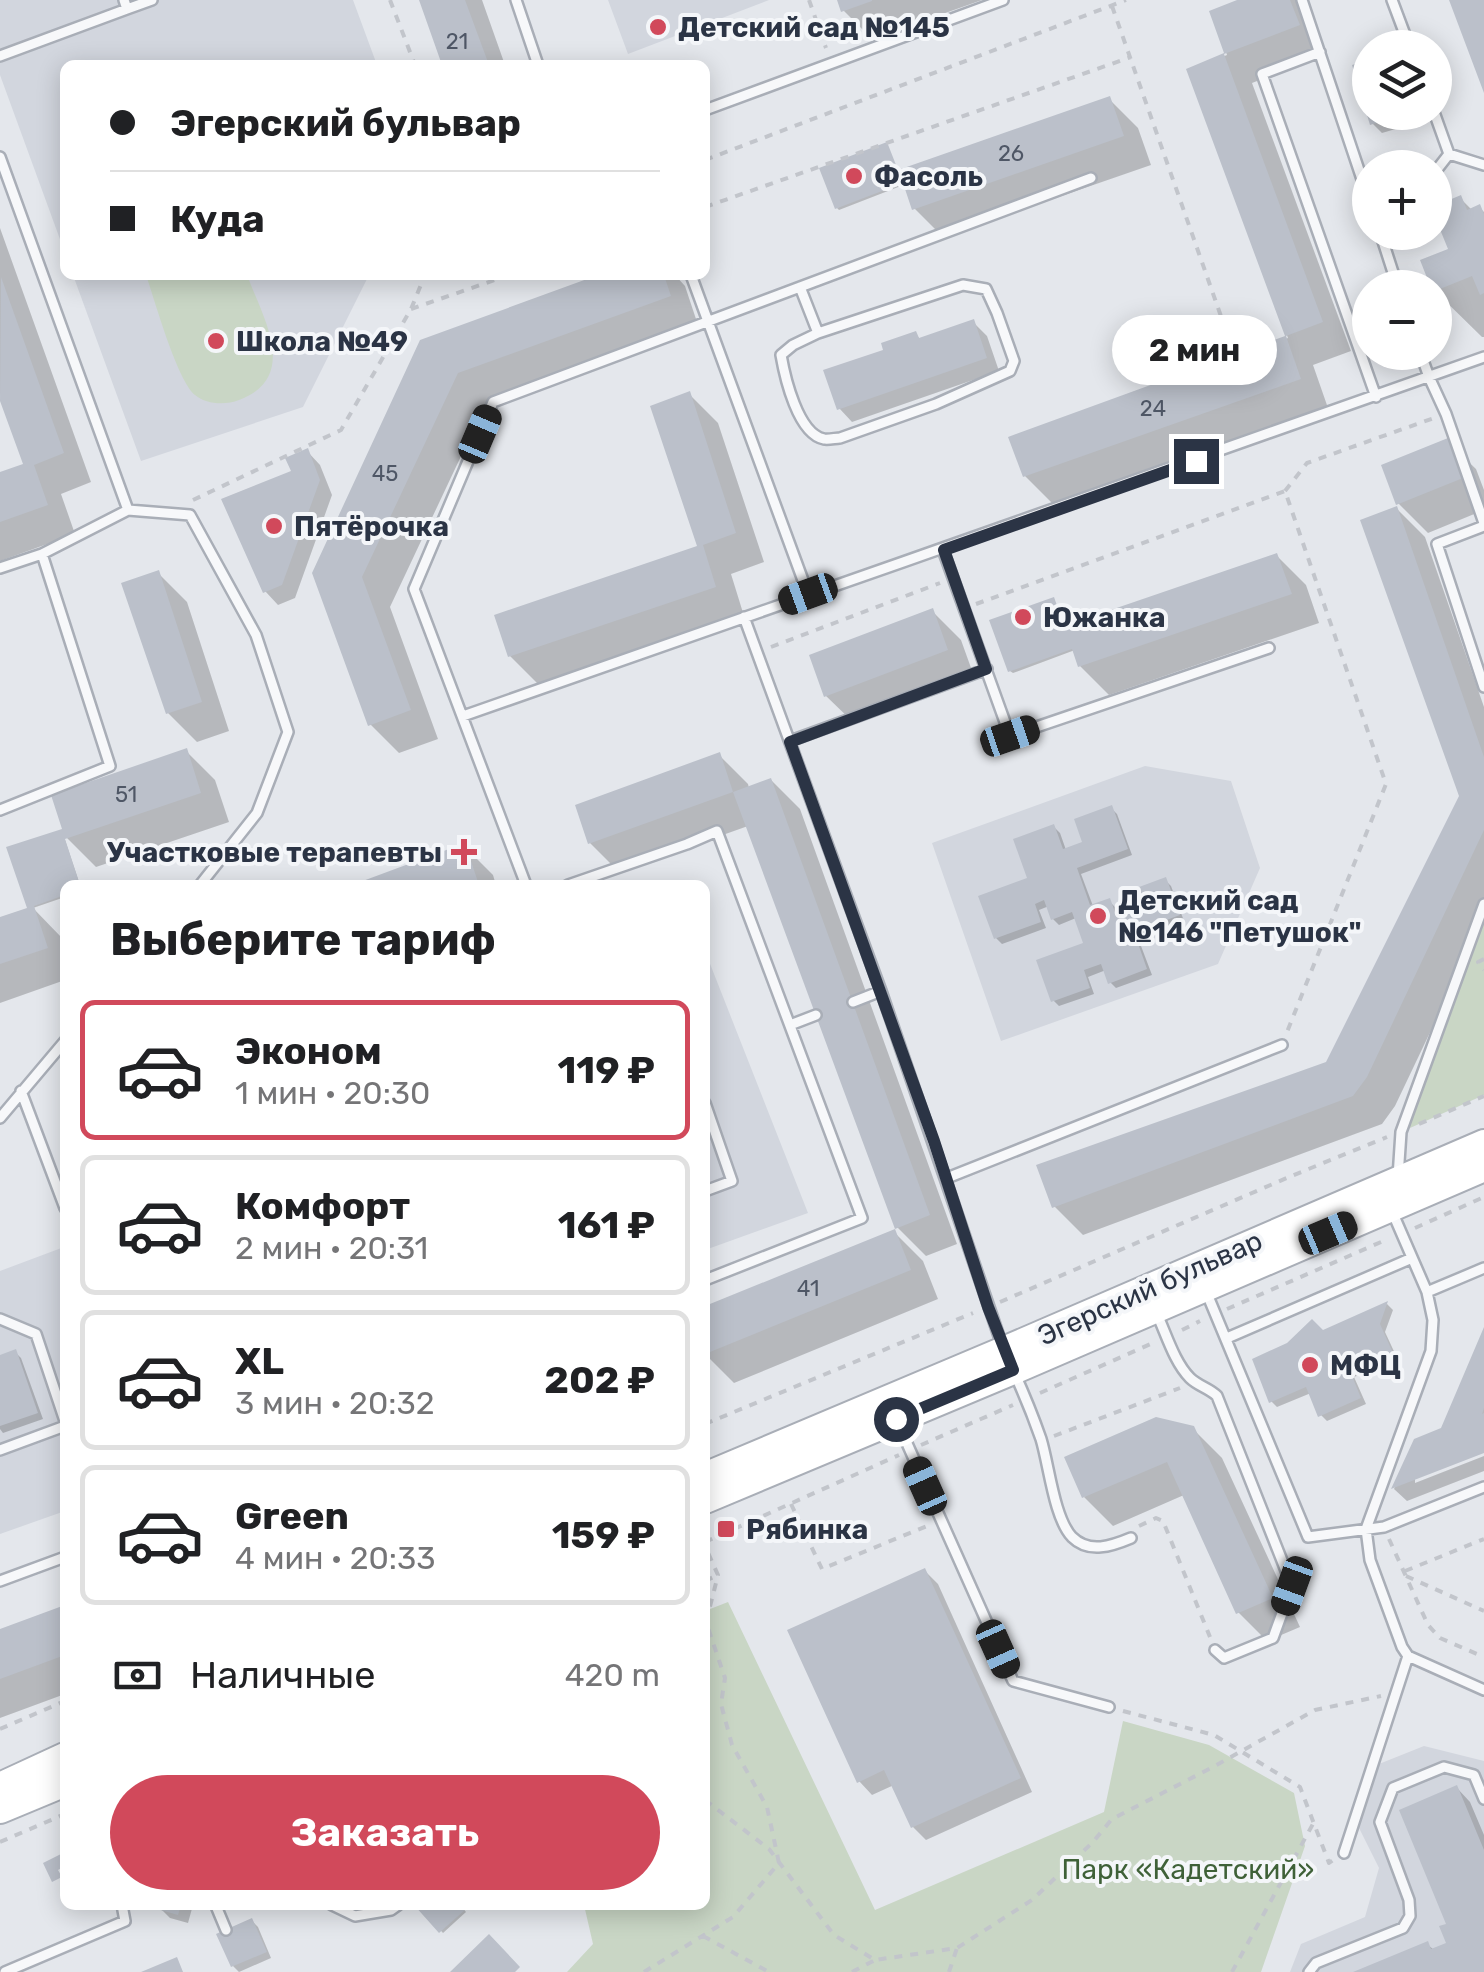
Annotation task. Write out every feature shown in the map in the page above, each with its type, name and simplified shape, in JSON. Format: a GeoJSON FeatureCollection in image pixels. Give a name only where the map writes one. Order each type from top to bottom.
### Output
{"type":"FeatureCollection","features":[{"type":"Feature","properties":{"kind":"main road","name":"Эгерский бульвар"},"geometry":{"type":"LineString","coordinates":[[710,1480],[1150,1299],[1394,1193],[1484,1144]]}},
{"type":"Feature","properties":{"kind":"main road","name":"Эгерский бульвар"},"geometry":{"type":"LineString","coordinates":[[1394,1193],[1484,1167]]}},
{"type":"Feature","properties":{"kind":"main road","name":"Эгерский бульвар"},"geometry":{"type":"LineString","coordinates":[[710,1480],[896,1419],[1009,1360]]}},
{"type":"Feature","properties":{"kind":"main road"},"geometry":{"type":"LineString","coordinates":[[0,1786],[60,1759]]}},
{"type":"Feature","properties":{"kind":"main road"},"geometry":{"type":"LineString","coordinates":[[0,1810],[60,1784]]}},
{"type":"Feature","properties":{"kind":"lane"},"geometry":{"type":"LineString","coordinates":[[0,56],[125,5],[152,0]]}},
{"type":"Feature","properties":{"kind":"lane"},"geometry":{"type":"LineString","coordinates":[[516,0],[536,60]]}},
{"type":"Feature","properties":{"kind":"lane"},"geometry":{"type":"LineString","coordinates":[[710,108],[1004,0]]}},
{"type":"Feature","properties":{"kind":"lane"},"geometry":{"type":"LineString","coordinates":[[1302,0],[1352,150]]}},
{"type":"Feature","properties":{"kind":"lane"},"geometry":{"type":"LineString","coordinates":[[1392,0],[1403,30]]}},
{"type":"Feature","properties":{"kind":"lane"},"geometry":{"type":"LineString","coordinates":[[1320,52],[1262,74],[1376,397]]}},
{"type":"Feature","properties":{"kind":"lane"},"geometry":{"type":"LineString","coordinates":[[1452,155],[1484,164]]}},
{"type":"Feature","properties":{"kind":"lane"},"geometry":{"type":"LineString","coordinates":[[0,157],[128,510]]}},
{"type":"Feature","properties":{"kind":"lane"},"geometry":{"type":"LineString","coordinates":[[524,880],[414,589],[493,402],[1091,178]]}},
{"type":"Feature","properties":{"kind":"lane"},"geometry":{"type":"LineString","coordinates":[[693,280],[808,594]]}},
{"type":"Feature","properties":{"kind":"lane"},"geometry":{"type":"LineString","coordinates":[[963,285],[986,289],[1014,361],[1010,371],[936,404],[826,440],[814,435],[802,422],[781,355],[793,344],[818,333],[963,285]]}},
{"type":"Feature","properties":{"kind":"lane"},"geometry":{"type":"LineString","coordinates":[[800,287],[818,333]]}},
{"type":"Feature","properties":{"kind":"lane"},"geometry":{"type":"LineString","coordinates":[[463,716],[1484,357]]}},
{"type":"Feature","properties":{"kind":"lane"},"geometry":{"type":"LineString","coordinates":[[1426,370],[1446,414],[1484,525],[1437,544],[1484,688]]}},
{"type":"Feature","properties":{"kind":"lane"},"geometry":{"type":"LineString","coordinates":[[0,568],[42,554],[128,510],[190,515],[256,635],[288,732],[257,813],[204,880]]}},
{"type":"Feature","properties":{"kind":"lane"},"geometry":{"type":"LineString","coordinates":[[944,550],[1010,736],[1269,648]]}},
{"type":"Feature","properties":{"kind":"lane"},"geometry":{"type":"LineString","coordinates":[[0,810],[110,766],[42,554]]}},
{"type":"Feature","properties":{"kind":"lane"},"geometry":{"type":"LineString","coordinates":[[744,617],[881,990],[988,1307],[1042,1440],[1062,1523],[1074,1539],[1092,1547],[1110,1547],[1131,1538]]}},
{"type":"Feature","properties":{"kind":"lane"},"geometry":{"type":"LineString","coordinates":[[790,742],[986,669]]}},
{"type":"Feature","properties":{"kind":"lane"},"geometry":{"type":"LineString","coordinates":[[583,880],[717,830],[862,1218],[710,1278]]}},
{"type":"Feature","properties":{"kind":"lane"},"geometry":{"type":"LineString","coordinates":[[1484,904],[1401,1132],[1394,1193],[1402,1234],[1427,1292],[1432,1320],[1431,1351],[1366,1529],[1370,1560],[1408,1656],[1484,1690]]}},
{"type":"Feature","properties":{"kind":"lane"},"geometry":{"type":"LineString","coordinates":[[852,1002],[881,990]]}},
{"type":"Feature","properties":{"kind":"lane"},"geometry":{"type":"LineString","coordinates":[[790,1025],[816,1015]]}},
{"type":"Feature","properties":{"kind":"lane"},"geometry":{"type":"LineString","coordinates":[[947,1178],[1282,1045]]}},
{"type":"Feature","properties":{"kind":"lane"},"geometry":{"type":"LineString","coordinates":[[0,1118],[5,1104],[60,1047]]}},
{"type":"Feature","properties":{"kind":"lane"},"geometry":{"type":"LineString","coordinates":[[21,1091],[60,1195]]}},
{"type":"Feature","properties":{"kind":"lane"},"geometry":{"type":"LineString","coordinates":[[710,1117],[732,1181],[710,1189]]}},
{"type":"Feature","properties":{"kind":"lane"},"geometry":{"type":"LineString","coordinates":[[1227,1338],[1412,1258]]}},
{"type":"Feature","properties":{"kind":"lane"},"geometry":{"type":"LineString","coordinates":[[1427,1292],[1484,1268]]}},
{"type":"Feature","properties":{"kind":"lane"},"geometry":{"type":"LineString","coordinates":[[1200,1277],[1308,1537],[1384,1526],[1484,1487]]}},
{"type":"Feature","properties":{"kind":"lane"},"geometry":{"type":"LineString","coordinates":[[1150,1299],[1184,1372],[1194,1383],[1217,1396],[1292,1586],[1273,1638],[1224,1658],[1216,1650]]}},
{"type":"Feature","properties":{"kind":"lane"},"geometry":{"type":"LineString","coordinates":[[0,1319],[36,1334],[60,1408]]}},
{"type":"Feature","properties":{"kind":"lane"},"geometry":{"type":"LineString","coordinates":[[896,1419],[1013,1681],[1109,1707]]}},
{"type":"Feature","properties":{"kind":"lane"},"geometry":{"type":"LineString","coordinates":[[0,1450],[60,1426]]}},
{"type":"Feature","properties":{"kind":"lane"},"geometry":{"type":"LineString","coordinates":[[0,1581],[60,1559]]}},
{"type":"Feature","properties":{"kind":"lane"},"geometry":{"type":"LineString","coordinates":[[1344,1853],[1408,1656]]}},
{"type":"Feature","properties":{"kind":"lane"},"geometry":{"type":"LineString","coordinates":[[1310,1972],[1316,1964],[1403,1928],[1410,1916],[1409,1900],[1380,1822],[1393,1788],[1444,1767],[1474,1776],[1484,1799]]}},
{"type":"Feature","properties":{"kind":"lane"},"geometry":{"type":"LineString","coordinates":[[5,1972],[125,1922],[123,1910]]}},
{"type":"Feature","properties":{"kind":"lane"},"geometry":{"type":"LineString","coordinates":[[218,1910],[226,1930]]}},
{"type":"Feature","properties":{"kind":"lane"},"geometry":{"type":"LineString","coordinates":[[342,1910],[355,1916],[391,1910]]}},
{"type":"Feature","properties":{"kind":"lane"},"geometry":{"type":"LineString","coordinates":[[38,1958],[43,1972]]}},
{"type":"Feature","properties":{"kind":"path"},"geometry":{"type":"LineString","coordinates":[[390,0],[413,60]]}},
{"type":"Feature","properties":{"kind":"path"},"geometry":{"type":"LineString","coordinates":[[810,0],[831,64]]}},
{"type":"Feature","properties":{"kind":"path"},"geometry":{"type":"LineString","coordinates":[[710,158],[1126,0]]}},
{"type":"Feature","properties":{"kind":"path"},"geometry":{"type":"LineString","coordinates":[[1112,6],[1224,322]]}},
{"type":"Feature","properties":{"kind":"path"},"geometry":{"type":"LineString","coordinates":[[710,205],[1131,57]]}},
{"type":"Feature","properties":{"kind":"path"},"geometry":{"type":"LineString","coordinates":[[165,513],[340,430],[424,280]]}},
{"type":"Feature","properties":{"kind":"path"},"geometry":{"type":"LineString","coordinates":[[410,309],[494,280]]}},
{"type":"Feature","properties":{"kind":"path"},"geometry":{"type":"LineString","coordinates":[[964,608],[1285,491],[1307,463],[1446,414]]}},
{"type":"Feature","properties":{"kind":"path"},"geometry":{"type":"LineString","coordinates":[[1282,1045],[1386,784],[1285,491]]}},
{"type":"Feature","properties":{"kind":"path"},"geometry":{"type":"LineString","coordinates":[[757,652],[954,578]]}},
{"type":"Feature","properties":{"kind":"path"},"geometry":{"type":"LineString","coordinates":[[710,1422],[1484,1096]]}},
{"type":"Feature","properties":{"kind":"path"},"geometry":{"type":"LineString","coordinates":[[710,1542],[1484,1196]]}},
{"type":"Feature","properties":{"kind":"path"},"geometry":{"type":"LineString","coordinates":[[1042,1440],[1194,1383]]}},
{"type":"Feature","properties":{"kind":"path"},"geometry":{"type":"LineString","coordinates":[[791,1504],[822,1569],[940,1520]]}},
{"type":"Feature","properties":{"kind":"path"},"geometry":{"type":"LineString","coordinates":[[1131,1538],[1139,1526],[1156,1518],[1163,1522],[1216,1650]]}},
{"type":"Feature","properties":{"kind":"path"},"geometry":{"type":"LineString","coordinates":[[1384,1526],[1428,1625],[1440,1638],[1484,1657]]}},
{"type":"Feature","properties":{"kind":"path"},"geometry":{"type":"LineString","coordinates":[[1405,1574],[1484,1539]]}},
{"type":"Feature","properties":{"kind":"path"},"geometry":{"type":"LineString","coordinates":[[710,1556],[718,1575],[710,1606]]}},
{"type":"Feature","properties":{"kind":"path"},"geometry":{"type":"LineString","coordinates":[[1405,1574],[1484,1611]]}},
{"type":"Feature","properties":{"kind":"path"},"geometry":{"type":"LineString","coordinates":[[710,1579],[718,1575]]}},
{"type":"Feature","properties":{"kind":"path"},"geometry":{"type":"LineString","coordinates":[[710,1633],[726,1678],[721,1704],[732,1745],[766,1806],[780,1863]]}},
{"type":"Feature","properties":{"kind":"path"},"geometry":{"type":"LineString","coordinates":[[852,1972],[875,1960],[957,1948],[1032,1900],[1112,1819],[1316,1710],[1394,1693]]}},
{"type":"Feature","properties":{"kind":"path"},"geometry":{"type":"LineString","coordinates":[[0,1729],[60,1703]]}},
{"type":"Feature","properties":{"kind":"path"},"geometry":{"type":"LineString","coordinates":[[1109,1707],[1214,1736],[1300,1787],[1329,1863],[1344,1853]]}},
{"type":"Feature","properties":{"kind":"path"},"geometry":{"type":"LineString","coordinates":[[710,1804],[769,1849],[834,1935],[875,1960]]}},
{"type":"Feature","properties":{"kind":"path"},"geometry":{"type":"LineString","coordinates":[[0,1842],[60,1816]]}},
{"type":"Feature","properties":{"kind":"path"},"geometry":{"type":"LineString","coordinates":[[1232,1972],[1314,1822]]}},
{"type":"Feature","properties":{"kind":"path"},"geometry":{"type":"LineString","coordinates":[[644,1972],[733,1917],[780,1863]]}},
{"type":"Feature","properties":{"kind":"path"},"geometry":{"type":"LineString","coordinates":[[703,1936],[769,1972]]}},
{"type":"Feature","properties":{"kind":"path"},"geometry":{"type":"LineString","coordinates":[[950,1972],[957,1948]]}},
{"type":"Feature","properties":{"kind":"shaded area"},"geometry":{"type":"Polygon","coordinates":[[[0,0],[353,0],[375,60],[60,60],[60,239],[0,75],[0,0]]]}},
{"type":"Feature","properties":{"kind":"shaded area","name":"Детский сад №145"},"geometry":{"type":"Polygon","coordinates":[[[608,0],[769,0],[628,54],[608,0]]]}},
{"type":"Feature","properties":{"kind":"shaded area","name":"Школа №49"},"geometry":{"type":"Polygon","coordinates":[[[75,280],[366,280],[303,407],[141,461],[75,280]]]}},
{"type":"Feature","properties":{"kind":"shaded area","name":"Детский сад №146 \"Петушок\""},"geometry":{"type":"Polygon","coordinates":[[[1145,766],[1231,781],[1260,868],[1218,964],[1001,1041],[932,843],[1145,766]]]}},
{"type":"Feature","properties":{"kind":"shaded area"},"geometry":{"type":"Polygon","coordinates":[[[710,964],[808,1213],[710,1248],[710,964]]]}},
{"type":"Feature","properties":{"kind":"shaded area"},"geometry":{"type":"Polygon","coordinates":[[[60,1248],[60,1513],[0,1534],[0,1271],[60,1248]]]}},
{"type":"Feature","properties":{"kind":"shaded area"},"geometry":{"type":"Polygon","coordinates":[[[1424,1746],[1484,1761],[1484,1972],[1290,1972],[1301,1944],[1365,1917],[1379,1868],[1358,1826],[1379,1764],[1424,1746]]]}},
{"type":"Feature","properties":{"kind":"green space"},"geometry":{"type":"Polygon","coordinates":[[[148,280],[249,280],[272,345],[273,362],[258,390],[239,400],[205,401],[188,387],[148,280]]]}},
{"type":"Feature","properties":{"kind":"green space"},"geometry":{"type":"Polygon","coordinates":[[[1484,904],[1484,1095],[1401,1132],[1484,904]]]}},
{"type":"Feature","properties":{"kind":"green space","name":"Парк «Кадетский»"},"geometry":{"type":"Polygon","coordinates":[[[728,1602],[875,1910],[1104,1812],[1123,1721],[1209,1745],[1294,1793],[1305,1846],[1261,1972],[567,1972],[593,1944],[585,1910],[710,1910],[710,1609],[728,1602]]]}},
{"type":"Feature","properties":{"kind":"building"},"geometry":{"type":"Polygon","coordinates":[[[419,0],[465,0],[487,60],[440,60],[419,0]]]}},
{"type":"Feature","properties":{"kind":"building"},"geometry":{"type":"Polygon","coordinates":[[[837,0],[872,0],[872,1],[841,12],[837,0]]]}},
{"type":"Feature","properties":{"kind":"building"},"geometry":{"type":"Polygon","coordinates":[[[1237,0],[1290,0],[1300,25],[1224,54],[1323,322],[1286,336],[1301,379],[1023,477],[1008,437],[1285,336],[1186,69],[1224,53],[1209,11],[1237,0]]]}},
{"type":"Feature","properties":{"kind":"building"},"geometry":{"type":"Polygon","coordinates":[[[1449,0],[1484,0],[1484,93],[1449,0]]]}},
{"type":"Feature","properties":{"kind":"building"},"geometry":{"type":"Polygon","coordinates":[[[1110,96],[1124,136],[912,210],[903,183],[835,209],[819,168],[887,142],[898,170],[1110,96]]]}},
{"type":"Feature","properties":{"kind":"building"},"geometry":{"type":"Polygon","coordinates":[[[1461,195],[1467,210],[1480,204],[1484,214],[1484,293],[1480,295],[1472,276],[1452,284],[1452,270],[1424,270],[1420,260],[1452,250],[1452,199],[1461,195]]]}},
{"type":"Feature","properties":{"kind":"building"},"geometry":{"type":"Polygon","coordinates":[[[1,277],[64,453],[34,465],[48,505],[0,522],[0,472],[23,464],[0,401],[1,277]]]}},
{"type":"Feature","properties":{"kind":"building"},"geometry":{"type":"Polygon","coordinates":[[[584,280],[666,280],[671,296],[458,373],[362,577],[411,710],[368,726],[312,573],[420,340],[584,280]]]}},
{"type":"Feature","properties":{"kind":"building"},"geometry":{"type":"Polygon","coordinates":[[[974,319],[987,358],[837,410],[823,370],[883,350],[881,343],[916,331],[919,338],[974,319]]]}},
{"type":"Feature","properties":{"kind":"building"},"geometry":{"type":"Polygon","coordinates":[[[690,391],[736,533],[703,545],[716,587],[508,657],[494,615],[697,546],[650,406],[690,391]]]}},
{"type":"Feature","properties":{"kind":"building"},"geometry":{"type":"Polygon","coordinates":[[[1448,438],[1463,478],[1396,505],[1381,465],[1448,438]]]}},
{"type":"Feature","properties":{"kind":"building"},"geometry":{"type":"Polygon","coordinates":[[[308,448],[320,480],[282,585],[263,593],[221,499],[291,471],[285,458],[308,448]]]}},
{"type":"Feature","properties":{"kind":"building"},"geometry":{"type":"Polygon","coordinates":[[[1397,506],[1484,757],[1484,830],[1367,1077],[1353,1096],[1052,1208],[1036,1165],[1326,1062],[1459,796],[1360,520],[1397,506]]]}},
{"type":"Feature","properties":{"kind":"building"},"geometry":{"type":"Polygon","coordinates":[[[1277,553],[1292,594],[1078,667],[1072,649],[1008,672],[989,620],[1054,597],[1064,626],[1277,553]]]}},
{"type":"Feature","properties":{"kind":"building"},"geometry":{"type":"Polygon","coordinates":[[[159,570],[202,702],[166,714],[121,583],[159,570]]]}},
{"type":"Feature","properties":{"kind":"building"},"geometry":{"type":"Polygon","coordinates":[[[933,608],[948,650],[824,697],[809,655],[933,608]]]}},
{"type":"Feature","properties":{"kind":"building"},"geometry":{"type":"Polygon","coordinates":[[[187,748],[201,793],[65,839],[78,880],[60,880],[60,897],[34,906],[48,948],[0,964],[0,917],[27,908],[6,847],[62,829],[51,795],[187,748]]]}},
{"type":"Feature","properties":{"kind":"building"},"geometry":{"type":"Polygon","coordinates":[[[720,752],[733,792],[588,844],[575,805],[720,752]]]}},
{"type":"Feature","properties":{"kind":"building"},"geometry":{"type":"Polygon","coordinates":[[[771,778],[930,1215],[895,1229],[733,792],[771,778]]]}},
{"type":"Feature","properties":{"kind":"building"},"geometry":{"type":"Polygon","coordinates":[[[1112,805],[1128,849],[1077,868],[1090,905],[1110,898],[1116,915],[1137,907],[1131,890],[1166,877],[1180,915],[1134,932],[1147,969],[1108,984],[1101,964],[1084,970],[1090,988],[1051,1002],[1036,960],[1083,943],[1072,912],[1051,920],[1044,900],[1035,904],[1041,922],[994,939],[978,896],[1027,878],[1013,839],[1054,824],[1063,849],[1082,842],[1074,819],[1112,805]]]}},
{"type":"Feature","properties":{"kind":"building"},"geometry":{"type":"Polygon","coordinates":[[[465,843],[477,880],[365,880],[465,843]]]}},
{"type":"Feature","properties":{"kind":"building"},"geometry":{"type":"Polygon","coordinates":[[[895,1229],[911,1270],[710,1352],[710,1304],[895,1229]]]}},
{"type":"Feature","properties":{"kind":"building","name":"МФЦ"},"geometry":{"type":"Polygon","coordinates":[[[1388,1301],[1380,1324],[1393,1353],[1350,1371],[1361,1398],[1318,1417],[1306,1387],[1269,1403],[1252,1359],[1287,1343],[1312,1319],[1323,1330],[1388,1301]]]}},
{"type":"Feature","properties":{"kind":"building"},"geometry":{"type":"Polygon","coordinates":[[[1484,1327],[1484,1453],[1391,1489],[1414,1439],[1441,1428],[1484,1327]]]}},
{"type":"Feature","properties":{"kind":"building"},"geometry":{"type":"Polygon","coordinates":[[[16,1349],[38,1413],[0,1426],[0,1355],[16,1349]]]}},
{"type":"Feature","properties":{"kind":"building"},"geometry":{"type":"Polygon","coordinates":[[[1156,1417],[1194,1426],[1273,1598],[1236,1614],[1167,1462],[1082,1498],[1064,1457],[1156,1417]]]}},
{"type":"Feature","properties":{"kind":"building"},"geometry":{"type":"Polygon","coordinates":[[[925,1568],[1021,1778],[911,1828],[884,1770],[857,1783],[787,1630],[925,1568]]]}},
{"type":"Feature","properties":{"kind":"building"},"geometry":{"type":"Polygon","coordinates":[[[60,1607],[60,1657],[0,1679],[0,1629],[60,1607]]]}},
{"type":"Feature","properties":{"kind":"building"},"geometry":{"type":"Polygon","coordinates":[[[1457,1785],[1484,1850],[1484,1972],[1353,1972],[1428,1941],[1431,1949],[1446,1943],[1439,1926],[1446,1924],[1399,1810],[1457,1785]]]}},
{"type":"Feature","properties":{"kind":"building"},"geometry":{"type":"Polygon","coordinates":[[[60,1854],[60,1878],[52,1882],[43,1863],[60,1854]]]}},
{"type":"Feature","properties":{"kind":"building"},"geometry":{"type":"Polygon","coordinates":[[[418,1910],[465,1910],[439,1933],[418,1910]]]}},
{"type":"Feature","properties":{"kind":"building"},"geometry":{"type":"Polygon","coordinates":[[[252,1918],[267,1952],[231,1967],[216,1934],[252,1918]]]}},
{"type":"Feature","properties":{"kind":"building"},"geometry":{"type":"Polygon","coordinates":[[[489,1934],[520,1967],[515,1972],[450,1972],[489,1934]]]}},
{"type":"Feature","properties":{"kind":"building"},"geometry":{"type":"Polygon","coordinates":[[[177,1957],[183,1972],[141,1972],[177,1957]]]}},
{"type":"Feature","properties":{"kind":"place","name":"Детский сад №145"},"geometry":{"type":"Point","coordinates":[658,27]}},
{"type":"Feature","properties":{"kind":"place","name":"Фасоль"},"geometry":{"type":"Point","coordinates":[854,176]}},
{"type":"Feature","properties":{"kind":"place","name":"Школа №49"},"geometry":{"type":"Point","coordinates":[216,341]}},
{"type":"Feature","properties":{"kind":"place","name":"Пятёрочка"},"geometry":{"type":"Point","coordinates":[274,526]}},
{"type":"Feature","properties":{"kind":"place","name":"Южанка"},"geometry":{"type":"Point","coordinates":[1023,617]}},
{"type":"Feature","properties":{"kind":"place","name":"Участковые терапевты"},"geometry":{"type":"Point","coordinates":[464,852]}},
{"type":"Feature","properties":{"kind":"place","name":"Детский сад №146 \"Петушок\""},"geometry":{"type":"Point","coordinates":[1098,916]}},
{"type":"Feature","properties":{"kind":"place","name":"МФЦ"},"geometry":{"type":"Point","coordinates":[1310,1365]}},
{"type":"Feature","properties":{"kind":"place","name":"Рябинка"},"geometry":{"type":"Point","coordinates":[726,1529]}},
{"type":"Feature","properties":{"kind":"route"},"geometry":{"type":"LineString","coordinates":[[896,1419],[1013,1370],[790,742],[986,669],[944,550],[1196,461]]}}]}
